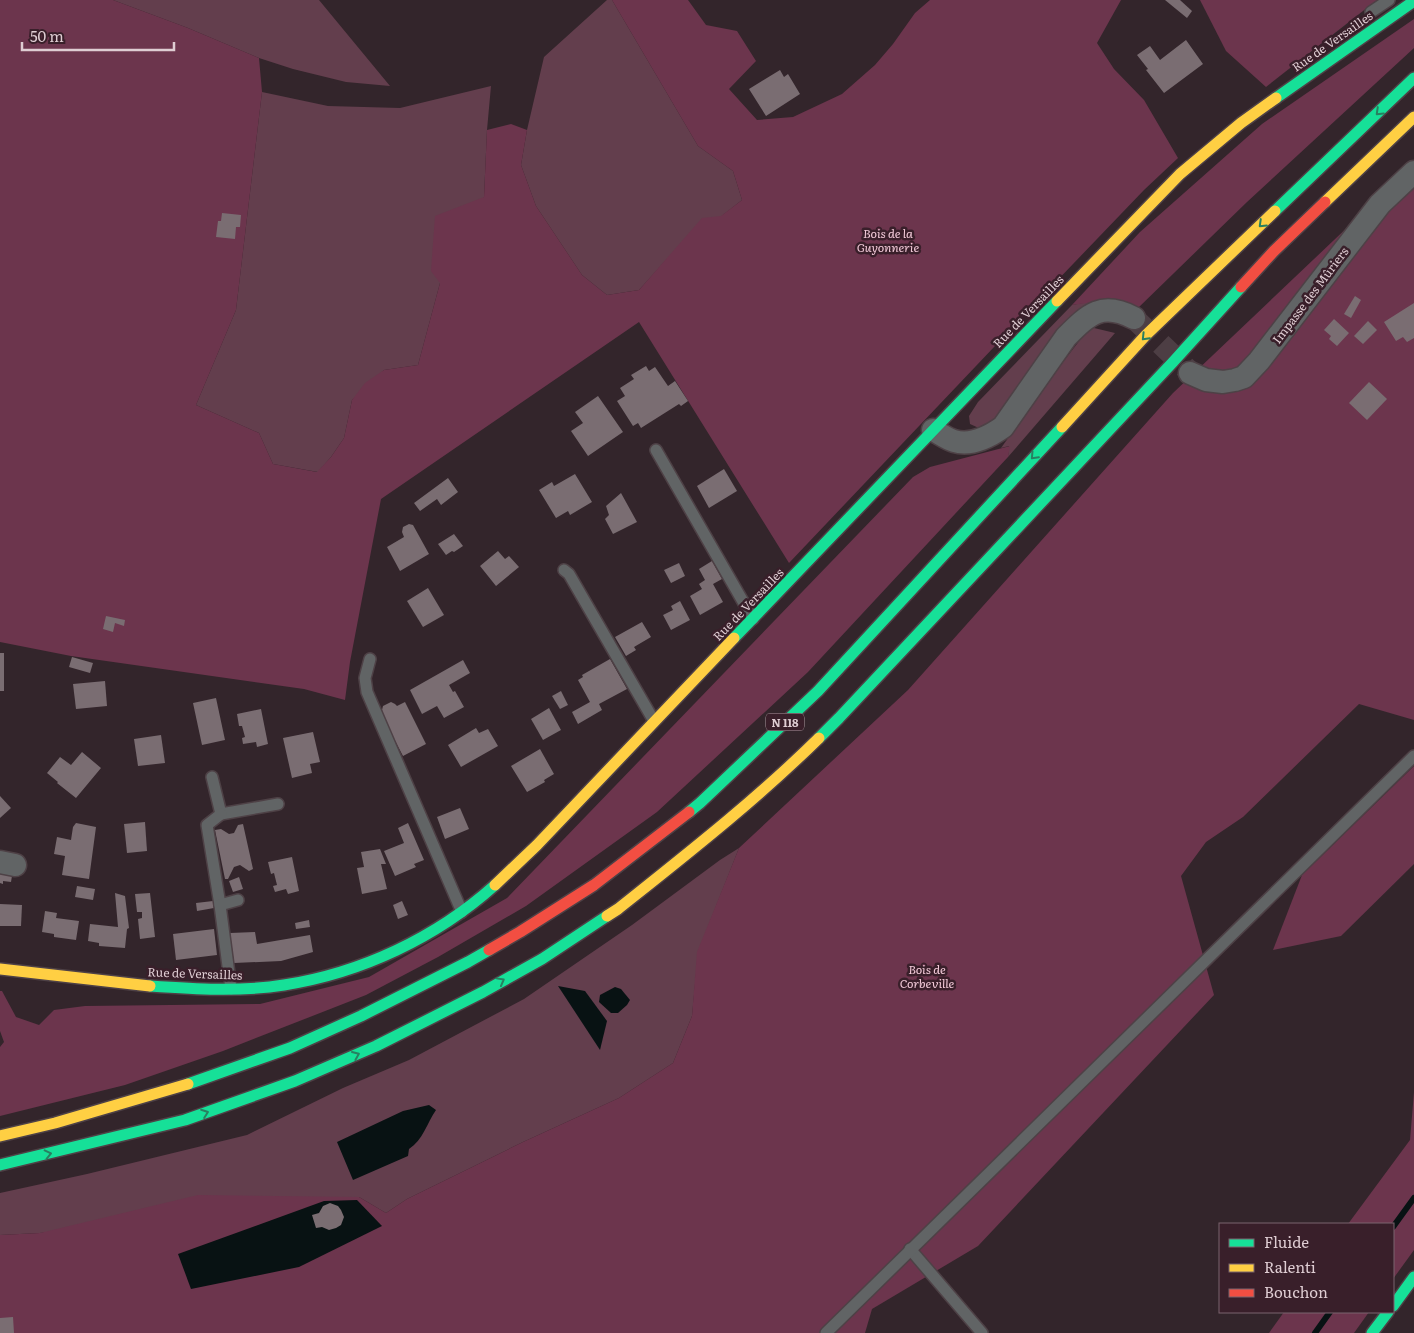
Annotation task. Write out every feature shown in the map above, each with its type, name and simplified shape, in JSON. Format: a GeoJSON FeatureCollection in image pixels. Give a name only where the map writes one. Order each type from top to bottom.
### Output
{"type":"FeatureCollection","features":[{"type":"Feature","properties":{"kind":"main road","name":"Rue de Versailles"},"geometry":{"type":"LineString","coordinates":[[0,969],[154,986],[231,989],[259,988],[295,983],[365,963],[425,935],[462,912],[515,867],[932,430],[1180,174],[1241,123],[1414,0]]}},
{"type":"Feature","properties":{"kind":"main road","name":"N 118"},"geometry":{"type":"LineString","coordinates":[[0,1136],[55,1123],[175,1088],[290,1048],[361,1016],[468,962],[520,932],[594,885],[700,802],[818,690],[1146,335],[1414,78]]}},
{"type":"Feature","properties":{"kind":"main road","name":"N 118"},"geometry":{"type":"LineString","coordinates":[[0,1165],[185,1120],[295,1081],[376,1046],[483,992],[542,959],[618,909],[717,830],[782,773],[839,718],[1173,362],[1274,251],[1414,117]]}},
{"type":"Feature","properties":{"kind":"main road"},"geometry":{"type":"LineString","coordinates":[[1394,1305],[1414,1277]]}},
{"type":"Feature","properties":{"kind":"main road"},"geometry":{"type":"LineString","coordinates":[[1372,1333],[1387,1313]]}},
{"type":"Feature","properties":{"kind":"street","name":"Impasse des Mûriers"},"geometry":{"type":"LineString","coordinates":[[1190,373],[1206,380],[1223,382],[1244,377],[1260,361],[1380,204],[1414,172]]}},
{"type":"Feature","properties":{"kind":"street"},"geometry":{"type":"LineString","coordinates":[[932,430],[953,441],[966,442],[992,435],[1002,427],[1066,337],[1079,324],[1099,311],[1115,310],[1134,318]]}},
{"type":"Feature","properties":{"kind":"lane"},"geometry":{"type":"LineString","coordinates":[[1371,12],[1389,0]]}},
{"type":"Feature","properties":{"kind":"lane"},"geometry":{"type":"LineString","coordinates":[[656,450],[753,619]]}},
{"type":"Feature","properties":{"kind":"lane"},"geometry":{"type":"LineString","coordinates":[[564,570],[569,574],[655,722]]}},
{"type":"Feature","properties":{"kind":"lane"},"geometry":{"type":"LineString","coordinates":[[370,659],[365,678],[367,692],[462,912]]}},
{"type":"Feature","properties":{"kind":"lane"},"geometry":{"type":"LineString","coordinates":[[826,1333],[1414,756]]}},
{"type":"Feature","properties":{"kind":"lane"},"geometry":{"type":"LineString","coordinates":[[212,777],[221,814]]}},
{"type":"Feature","properties":{"kind":"lane"},"geometry":{"type":"LineString","coordinates":[[231,989],[207,825],[221,814],[278,804]]}},
{"type":"Feature","properties":{"kind":"lane"},"geometry":{"type":"LineString","coordinates":[[220,905],[238,900]]}},
{"type":"Feature","properties":{"kind":"lane"},"geometry":{"type":"LineString","coordinates":[[910,1249],[982,1333]]}},
{"type":"Feature","properties":{"kind":"shaded area"},"geometry":{"type":"Polygon","coordinates":[[[113,0],[319,0],[390,86],[346,82],[293,69],[259,58],[188,28],[113,0]]]}},
{"type":"Feature","properties":{"kind":"shaded area"},"geometry":{"type":"Polygon","coordinates":[[[607,0],[612,0],[698,146],[733,171],[742,200],[667,259],[639,290],[607,295],[582,275],[536,206],[521,165],[544,57],[607,0]]]}},
{"type":"Feature","properties":{"kind":"shaded area"},"geometry":{"type":"Polygon","coordinates":[[[491,86],[484,197],[440,283],[418,365],[384,370],[352,400],[344,438],[318,472],[273,464],[259,433],[196,405],[236,310],[262,92],[328,106],[400,108],[491,86]]]}},
{"type":"Feature","properties":{"kind":"shaded area"},"geometry":{"type":"Polygon","coordinates":[[[1093,301],[1069,323],[996,421],[981,429],[970,424],[969,416],[978,402],[1072,305],[1093,301]]]}},
{"type":"Feature","properties":{"kind":"shaded area"},"geometry":{"type":"Polygon","coordinates":[[[1090,327],[1115,333],[1008,457],[1009,446],[1001,448],[1090,327]]]}},
{"type":"Feature","properties":{"kind":"shaded area"},"geometry":{"type":"Polygon","coordinates":[[[739,848],[698,952],[692,1016],[673,1063],[619,1098],[523,1142],[407,1199],[386,1213],[359,1197],[40,1233],[0,1235],[0,1193],[247,1135],[343,1088],[409,1060],[524,999],[632,925],[739,848]]]}},
{"type":"Feature","properties":{"kind":"shaded area"},"geometry":{"type":"Polygon","coordinates":[[[558,986],[585,991],[607,1021],[600,1050],[558,986]]]}},
{"type":"Feature","properties":{"kind":"shaded area"},"geometry":{"type":"Polygon","coordinates":[[[615,987],[621,989],[630,1000],[618,1013],[611,1013],[599,1002],[600,995],[615,987]]]}},
{"type":"Feature","properties":{"kind":"shaded area"},"geometry":{"type":"Polygon","coordinates":[[[429,1105],[436,1110],[418,1141],[409,1149],[408,1156],[353,1180],[337,1142],[403,1111],[429,1105]]]}},
{"type":"Feature","properties":{"kind":"shaded area"},"geometry":{"type":"Polygon","coordinates":[[[357,1200],[382,1226],[299,1267],[191,1289],[178,1254],[324,1201],[357,1200]]]}},
{"type":"Feature","properties":{"kind":"green space","name":"Bois de la Guyonnerie"},"geometry":{"type":"Polygon","coordinates":[[[0,0],[113,0],[188,28],[259,58],[262,92],[236,310],[196,405],[259,433],[273,464],[317,472],[331,457],[344,438],[352,400],[365,383],[384,370],[418,365],[440,283],[431,271],[435,216],[484,197],[487,130],[511,124],[527,130],[521,165],[536,206],[582,275],[607,295],[639,290],[702,218],[721,216],[742,200],[733,171],[698,146],[612,0],[688,0],[706,25],[737,31],[756,61],[729,89],[757,120],[793,117],[842,94],[875,65],[915,13],[930,0],[1121,0],[1097,43],[1114,69],[1144,100],[1178,158],[1144,190],[789,563],[639,322],[381,499],[350,662],[345,700],[304,689],[71,656],[0,642],[0,0]]]}},
{"type":"Feature","properties":{"kind":"green space"},"geometry":{"type":"Polygon","coordinates":[[[1200,0],[1377,0],[1266,87],[1226,51],[1200,0]]]}},
{"type":"Feature","properties":{"kind":"green space"},"geometry":{"type":"Polygon","coordinates":[[[1414,19],[1414,48],[1247,202],[1137,309],[1109,300],[1072,305],[1140,232],[1262,124],[1414,19]]]}},
{"type":"Feature","properties":{"kind":"green space","name":"Bois de Corbeville"},"geometry":{"type":"Polygon","coordinates":[[[1414,164],[1414,720],[1359,704],[1243,817],[1206,842],[1181,876],[1214,995],[978,1246],[872,1309],[865,1333],[0,1333],[0,1235],[40,1233],[198,1195],[359,1197],[386,1213],[407,1199],[523,1142],[619,1098],[673,1063],[692,1016],[697,952],[739,848],[908,690],[1173,393],[1414,164]]]}},
{"type":"Feature","properties":{"kind":"green space"},"geometry":{"type":"Polygon","coordinates":[[[1010,446],[1008,457],[808,672],[657,812],[526,906],[438,957],[366,995],[223,1051],[125,1085],[0,1116],[0,1047],[4,1042],[0,1031],[0,991],[2,991],[16,1017],[39,1025],[54,1010],[85,1006],[260,1004],[369,977],[507,898],[913,477],[930,467],[1010,446]]]}},
{"type":"Feature","properties":{"kind":"green space"},"geometry":{"type":"Polygon","coordinates":[[[1414,766],[1414,864],[1341,936],[1273,950],[1302,875],[1414,766]]]}},
{"type":"Feature","properties":{"kind":"green space"},"geometry":{"type":"Polygon","coordinates":[[[1414,1092],[1414,1250],[1394,1278],[1394,1223],[1349,1223],[1410,1140],[1414,1092]]]}},
{"type":"Feature","properties":{"kind":"green space"},"geometry":{"type":"Polygon","coordinates":[[[1283,1313],[1368,1313],[1354,1333],[1269,1333],[1283,1313]]]}},
{"type":"Feature","properties":{"kind":"building"},"geometry":{"type":"Polygon","coordinates":[[[1165,0],[1180,0],[1192,11],[1187,18],[1165,0]]]}},
{"type":"Feature","properties":{"kind":"building"},"geometry":{"type":"Polygon","coordinates":[[[1186,40],[1203,64],[1164,93],[1137,55],[1150,46],[1160,60],[1186,40]]]}},
{"type":"Feature","properties":{"kind":"building"},"geometry":{"type":"Polygon","coordinates":[[[780,70],[784,77],[788,74],[800,94],[766,116],[749,89],[780,70]]]}},
{"type":"Feature","properties":{"kind":"building"},"geometry":{"type":"Polygon","coordinates":[[[222,213],[241,215],[240,227],[236,227],[235,239],[216,237],[218,221],[221,221],[222,213]]]}},
{"type":"Feature","properties":{"kind":"building"},"geometry":{"type":"Polygon","coordinates":[[[1355,296],[1361,300],[1351,318],[1344,314],[1355,296]]]}},
{"type":"Feature","properties":{"kind":"building"},"geometry":{"type":"Polygon","coordinates":[[[1414,303],[1414,338],[1407,342],[1403,337],[1396,341],[1384,322],[1414,303]]]}},
{"type":"Feature","properties":{"kind":"building"},"geometry":{"type":"Polygon","coordinates":[[[1334,319],[1349,333],[1337,346],[1329,339],[1331,336],[1324,330],[1334,319]]]}},
{"type":"Feature","properties":{"kind":"building"},"geometry":{"type":"Polygon","coordinates":[[[1368,321],[1377,330],[1363,344],[1354,336],[1368,321]]]}},
{"type":"Feature","properties":{"kind":"building"},"geometry":{"type":"Polygon","coordinates":[[[646,366],[649,371],[655,367],[668,386],[675,381],[688,401],[681,406],[679,404],[641,428],[638,423],[633,426],[617,401],[625,396],[620,388],[634,379],[631,375],[646,366]]]}},
{"type":"Feature","properties":{"kind":"building"},"geometry":{"type":"Polygon","coordinates":[[[1369,382],[1387,399],[1367,420],[1349,403],[1369,382]]]}},
{"type":"Feature","properties":{"kind":"building"},"geometry":{"type":"Polygon","coordinates":[[[598,396],[623,432],[588,456],[571,431],[583,423],[575,412],[598,396]]]}},
{"type":"Feature","properties":{"kind":"building"},"geometry":{"type":"Polygon","coordinates":[[[724,469],[737,491],[709,508],[697,486],[724,469]]]}},
{"type":"Feature","properties":{"kind":"building"},"geometry":{"type":"Polygon","coordinates":[[[575,474],[592,502],[570,515],[568,511],[556,518],[539,490],[552,482],[554,486],[575,474]]]}},
{"type":"Feature","properties":{"kind":"building"},"geometry":{"type":"Polygon","coordinates":[[[448,478],[458,492],[441,505],[437,499],[420,511],[414,503],[448,478]]]}},
{"type":"Feature","properties":{"kind":"building"},"geometry":{"type":"Polygon","coordinates":[[[621,493],[637,522],[613,534],[605,519],[609,515],[606,506],[621,493]]]}},
{"type":"Feature","properties":{"kind":"building"},"geometry":{"type":"Polygon","coordinates":[[[409,524],[413,525],[429,554],[400,571],[387,547],[404,537],[403,527],[409,524]]]}},
{"type":"Feature","properties":{"kind":"building"},"geometry":{"type":"Polygon","coordinates":[[[454,534],[463,546],[446,555],[438,544],[454,534]]]}},
{"type":"Feature","properties":{"kind":"building"},"geometry":{"type":"Polygon","coordinates":[[[498,551],[505,559],[509,556],[519,567],[496,586],[480,566],[498,551]]]}},
{"type":"Feature","properties":{"kind":"building"},"geometry":{"type":"Polygon","coordinates":[[[712,561],[722,579],[713,584],[723,602],[700,615],[690,596],[702,589],[699,584],[705,580],[699,569],[712,561]]]}},
{"type":"Feature","properties":{"kind":"building"},"geometry":{"type":"Polygon","coordinates":[[[679,563],[685,576],[671,583],[664,570],[679,563]]]}},
{"type":"Feature","properties":{"kind":"building"},"geometry":{"type":"Polygon","coordinates":[[[428,588],[444,615],[423,627],[407,601],[428,588]]]}},
{"type":"Feature","properties":{"kind":"building"},"geometry":{"type":"Polygon","coordinates":[[[680,601],[690,620],[671,630],[663,615],[673,610],[671,606],[680,601]]]}},
{"type":"Feature","properties":{"kind":"building"},"geometry":{"type":"Polygon","coordinates":[[[106,616],[125,620],[124,626],[115,623],[113,632],[103,629],[106,616]]]}},
{"type":"Feature","properties":{"kind":"building"},"geometry":{"type":"Polygon","coordinates":[[[642,622],[651,637],[634,647],[636,650],[626,656],[615,637],[642,622]]]}},
{"type":"Feature","properties":{"kind":"building"},"geometry":{"type":"Polygon","coordinates":[[[0,653],[4,653],[4,691],[0,691],[0,653]]]}},
{"type":"Feature","properties":{"kind":"building"},"geometry":{"type":"Polygon","coordinates":[[[72,657],[93,663],[90,673],[69,667],[72,657]]]}},
{"type":"Feature","properties":{"kind":"building"},"geometry":{"type":"Polygon","coordinates":[[[610,659],[627,689],[599,704],[602,710],[578,724],[572,712],[590,702],[578,680],[583,677],[582,675],[610,659]]]}},
{"type":"Feature","properties":{"kind":"building"},"geometry":{"type":"Polygon","coordinates":[[[463,660],[470,673],[449,685],[453,692],[455,691],[464,707],[444,718],[437,706],[422,714],[410,690],[463,660]]]}},
{"type":"Feature","properties":{"kind":"building"},"geometry":{"type":"Polygon","coordinates":[[[105,681],[107,706],[76,709],[73,684],[105,681]]]}},
{"type":"Feature","properties":{"kind":"building"},"geometry":{"type":"Polygon","coordinates":[[[561,691],[568,705],[560,709],[552,696],[561,691]]]}},
{"type":"Feature","properties":{"kind":"building"},"geometry":{"type":"Polygon","coordinates":[[[216,698],[225,740],[202,745],[193,703],[216,698]]]}},
{"type":"Feature","properties":{"kind":"building"},"geometry":{"type":"Polygon","coordinates":[[[391,702],[397,706],[405,702],[426,744],[403,756],[381,714],[383,713],[383,706],[391,702]]]}},
{"type":"Feature","properties":{"kind":"building"},"geometry":{"type":"Polygon","coordinates":[[[549,708],[561,730],[543,740],[531,719],[549,708]]]}},
{"type":"Feature","properties":{"kind":"building"},"geometry":{"type":"Polygon","coordinates":[[[261,709],[268,744],[257,747],[256,742],[243,744],[242,738],[245,737],[242,726],[239,726],[237,714],[261,709]]]}},
{"type":"Feature","properties":{"kind":"building"},"geometry":{"type":"Polygon","coordinates":[[[476,728],[479,733],[488,729],[498,746],[461,767],[448,745],[476,728]]]}},
{"type":"Feature","properties":{"kind":"building"},"geometry":{"type":"Polygon","coordinates":[[[313,732],[320,762],[310,764],[312,773],[292,778],[283,738],[313,732]]]}},
{"type":"Feature","properties":{"kind":"building"},"geometry":{"type":"Polygon","coordinates":[[[161,735],[165,763],[138,766],[134,739],[161,735]]]}},
{"type":"Feature","properties":{"kind":"building"},"geometry":{"type":"Polygon","coordinates":[[[540,749],[554,774],[544,780],[545,782],[527,792],[511,766],[540,749]]]}},
{"type":"Feature","properties":{"kind":"building"},"geometry":{"type":"Polygon","coordinates":[[[82,752],[101,768],[76,798],[47,773],[60,757],[71,765],[82,752]]]}},
{"type":"Feature","properties":{"kind":"building"},"geometry":{"type":"Polygon","coordinates":[[[0,796],[11,808],[0,818],[0,796]]]}},
{"type":"Feature","properties":{"kind":"building"},"geometry":{"type":"Polygon","coordinates":[[[460,808],[469,829],[445,839],[437,817],[460,808]]]}},
{"type":"Feature","properties":{"kind":"building"},"geometry":{"type":"Polygon","coordinates":[[[145,822],[147,851],[127,853],[124,824],[145,822]]]}},
{"type":"Feature","properties":{"kind":"building"},"geometry":{"type":"Polygon","coordinates":[[[76,823],[96,827],[89,879],[62,875],[65,856],[54,854],[57,837],[71,840],[73,827],[76,823]]]}},
{"type":"Feature","properties":{"kind":"building"},"geometry":{"type":"Polygon","coordinates":[[[408,823],[424,860],[414,864],[416,867],[395,876],[384,851],[404,843],[398,828],[408,823]]]}},
{"type":"Feature","properties":{"kind":"building"},"geometry":{"type":"Polygon","coordinates":[[[243,824],[253,869],[249,871],[240,865],[234,867],[228,879],[225,879],[215,830],[221,829],[229,834],[234,833],[238,825],[243,824]]]}},
{"type":"Feature","properties":{"kind":"building"},"geometry":{"type":"Polygon","coordinates":[[[380,849],[386,864],[381,864],[387,889],[362,894],[357,868],[364,867],[361,852],[380,849]]]}},
{"type":"Feature","properties":{"kind":"building"},"geometry":{"type":"Polygon","coordinates":[[[292,857],[299,891],[288,894],[286,889],[275,892],[273,886],[277,885],[274,873],[271,874],[268,862],[292,857]]]}},
{"type":"Feature","properties":{"kind":"building"},"geometry":{"type":"Polygon","coordinates":[[[0,874],[12,876],[11,882],[3,881],[3,884],[0,883],[0,874]]]}},
{"type":"Feature","properties":{"kind":"building"},"geometry":{"type":"Polygon","coordinates":[[[239,877],[243,889],[233,892],[229,881],[239,877]]]}},
{"type":"Feature","properties":{"kind":"building"},"geometry":{"type":"Polygon","coordinates":[[[77,886],[95,889],[93,900],[75,897],[77,886]]]}},
{"type":"Feature","properties":{"kind":"building"},"geometry":{"type":"Polygon","coordinates":[[[115,893],[125,896],[129,928],[127,929],[125,948],[99,946],[99,943],[88,941],[90,924],[118,927],[115,893]]]}},
{"type":"Feature","properties":{"kind":"building"},"geometry":{"type":"Polygon","coordinates":[[[150,893],[155,937],[140,939],[138,919],[142,918],[142,912],[137,912],[135,894],[150,893]]]}},
{"type":"Feature","properties":{"kind":"building"},"geometry":{"type":"Polygon","coordinates":[[[213,901],[214,908],[197,911],[196,903],[213,901]]]}},
{"type":"Feature","properties":{"kind":"building"},"geometry":{"type":"Polygon","coordinates":[[[402,901],[408,915],[398,919],[393,905],[402,901]]]}},
{"type":"Feature","properties":{"kind":"building"},"geometry":{"type":"Polygon","coordinates":[[[0,904],[22,905],[21,926],[0,926],[0,904]]]}},
{"type":"Feature","properties":{"kind":"building"},"geometry":{"type":"Polygon","coordinates":[[[45,911],[57,913],[56,918],[79,921],[76,940],[54,937],[54,934],[42,932],[45,911]]]}},
{"type":"Feature","properties":{"kind":"building"},"geometry":{"type":"Polygon","coordinates":[[[309,920],[310,927],[296,929],[295,923],[309,920]]]}},
{"type":"Feature","properties":{"kind":"building"},"geometry":{"type":"Polygon","coordinates":[[[214,929],[217,955],[176,960],[173,934],[214,929]]]}},
{"type":"Feature","properties":{"kind":"building"},"geometry":{"type":"Polygon","coordinates":[[[255,932],[257,944],[310,935],[313,952],[281,961],[234,963],[230,933],[255,932]]]}},
{"type":"Feature","properties":{"kind":"building"},"geometry":{"type":"Polygon","coordinates":[[[330,1203],[338,1206],[341,1210],[344,1217],[341,1225],[329,1230],[322,1227],[316,1228],[312,1215],[319,1213],[323,1206],[330,1203]]]}},
{"type":"Feature","properties":{"kind":"building"},"geometry":{"type":"Polygon","coordinates":[[[13,1317],[14,1333],[0,1333],[0,1318],[13,1317]]]}},
{"type":"Feature","properties":{"kind":"waterway"},"geometry":{"type":"LineString","coordinates":[[1394,1226],[1414,1198]]}},
{"type":"Feature","properties":{"kind":"waterway"},"geometry":{"type":"LineString","coordinates":[[1315,1333],[1329,1313]]}},
{"type":"Feature","properties":{"kind":"tunnel"},"geometry":{"type":"LineString","coordinates":[[1137,321],[1188,370]]}},
{"type":"Feature","properties":{"kind":"traffic: fast"},"geometry":{"type":"LineString","coordinates":[[1276,98],[1414,1]]}},
{"type":"Feature","properties":{"kind":"traffic: fast"},"geometry":{"type":"LineString","coordinates":[[1275,211],[1414,78]]}},
{"type":"Feature","properties":{"kind":"traffic: fast"},"geometry":{"type":"LineString","coordinates":[[819,738],[1173,362],[1241,287]]}},
{"type":"Feature","properties":{"kind":"traffic: fast"},"geometry":{"type":"LineString","coordinates":[[734,638],[1057,301]]}},
{"type":"Feature","properties":{"kind":"traffic: fast"},"geometry":{"type":"LineString","coordinates":[[689,812],[818,691],[1062,427]]}},
{"type":"Feature","properties":{"kind":"traffic: fast"},"geometry":{"type":"LineString","coordinates":[[150,986],[200,989],[251,989],[284,985],[341,972],[369,962],[423,937],[472,904],[495,885]]}},
{"type":"Feature","properties":{"kind":"traffic: fast"},"geometry":{"type":"LineString","coordinates":[[0,1165],[185,1120],[295,1081],[376,1046],[483,992],[542,959],[607,916]]}},
{"type":"Feature","properties":{"kind":"traffic: fast"},"geometry":{"type":"LineString","coordinates":[[188,1084],[290,1048],[361,1016],[489,950]]}},
{"type":"Feature","properties":{"kind":"traffic: fast"},"geometry":{"type":"LineString","coordinates":[[1394,1305],[1414,1277]]}},
{"type":"Feature","properties":{"kind":"traffic: fast"},"geometry":{"type":"LineString","coordinates":[[1372,1333],[1387,1313]]}},
{"type":"Feature","properties":{"kind":"traffic: slow"},"geometry":{"type":"LineString","coordinates":[[1057,301],[1180,174],[1241,123],[1276,98]]}},
{"type":"Feature","properties":{"kind":"traffic: slow"},"geometry":{"type":"LineString","coordinates":[[1325,202],[1414,117]]}},
{"type":"Feature","properties":{"kind":"traffic: slow"},"geometry":{"type":"LineString","coordinates":[[1062,427],[1146,335],[1275,211]]}},
{"type":"Feature","properties":{"kind":"traffic: slow"},"geometry":{"type":"LineString","coordinates":[[495,885],[537,845],[734,638]]}},
{"type":"Feature","properties":{"kind":"traffic: slow"},"geometry":{"type":"LineString","coordinates":[[607,916],[721,826],[819,738]]}},
{"type":"Feature","properties":{"kind":"traffic: slow"},"geometry":{"type":"LineString","coordinates":[[0,969],[150,986]]}},
{"type":"Feature","properties":{"kind":"traffic: slow"},"geometry":{"type":"LineString","coordinates":[[0,1136],[55,1123],[188,1084]]}},
{"type":"Feature","properties":{"kind":"traffic: jam"},"geometry":{"type":"LineString","coordinates":[[1241,287],[1274,251],[1325,202]]}},
{"type":"Feature","properties":{"kind":"traffic: jam"},"geometry":{"type":"LineString","coordinates":[[489,950],[594,885],[689,812]]}}]}
